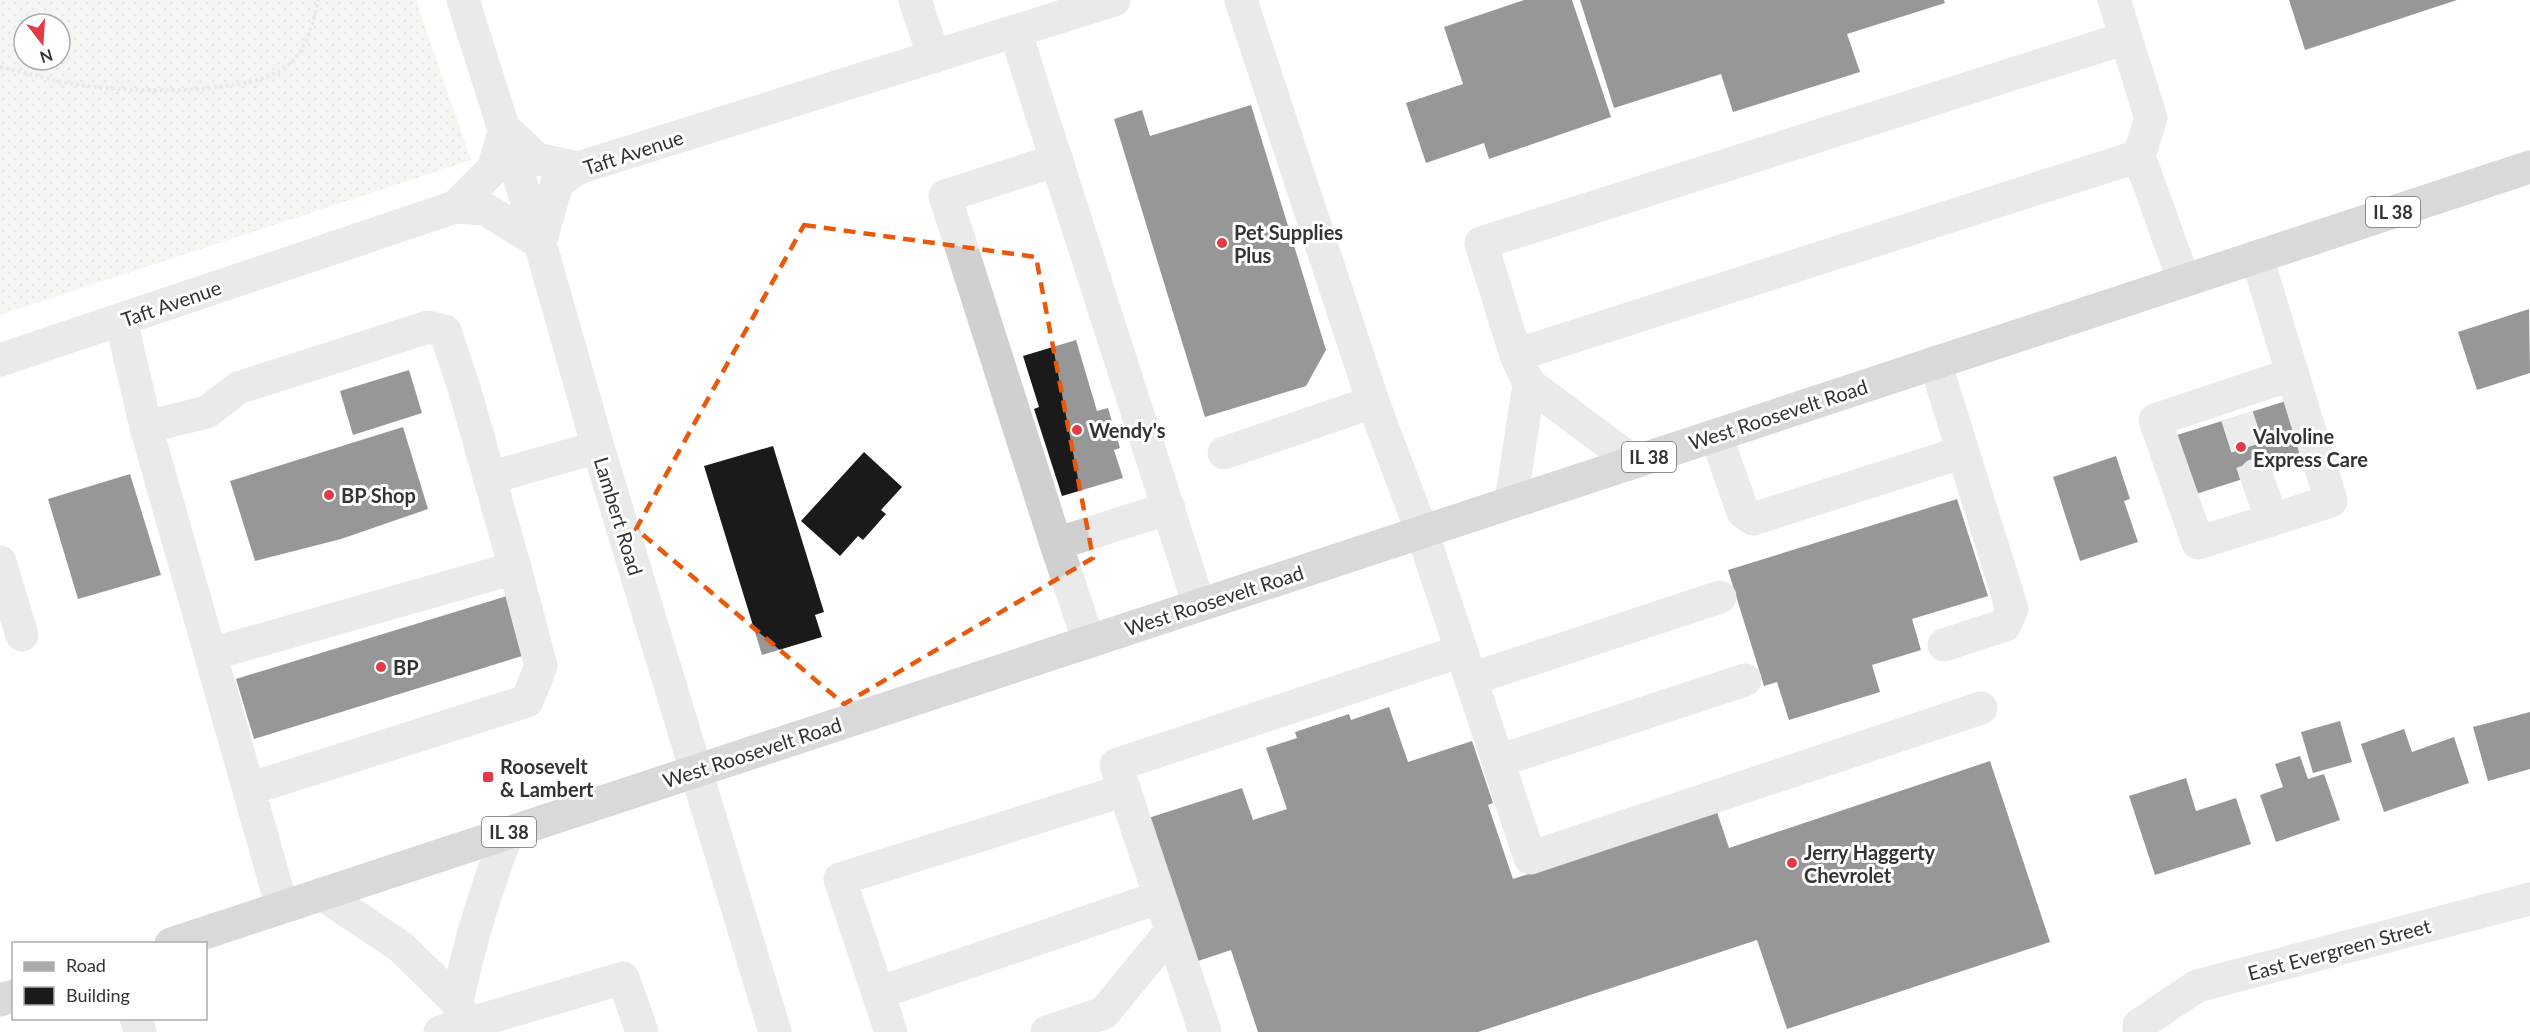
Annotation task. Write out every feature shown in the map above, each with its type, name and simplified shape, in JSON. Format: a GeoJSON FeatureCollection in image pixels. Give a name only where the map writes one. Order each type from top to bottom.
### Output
{"type":"FeatureCollection","features":[{"type":"Feature","properties":{"kind":"main road","name":"IL 38"},"geometry":{"type":"LineString","coordinates":[[2257,257],[2530,167]]}},
{"type":"Feature","properties":{"kind":"main road","name":"West Roosevelt Road"},"geometry":{"type":"LineString","coordinates":[[177,942],[2257,257]]}},
{"type":"Feature","properties":{"kind":"street","name":"Lambert Road"},"geometry":{"type":"LineString","coordinates":[[463,0],[540,243],[598,447],[775,1032]]}},
{"type":"Feature","properties":{"kind":"street"},"geometry":{"type":"LineString","coordinates":[[915,0],[934,57]]}},
{"type":"Feature","properties":{"kind":"street","name":"Taft Avenue"},"geometry":{"type":"LineString","coordinates":[[0,360],[455,207],[485,209],[540,243],[556,183],[578,168],[1114,0]]}},
{"type":"Feature","properties":{"kind":"street"},"geometry":{"type":"LineString","coordinates":[[1241,0],[1373,402],[1422,531],[1530,858],[1981,708]]}},
{"type":"Feature","properties":{"kind":"street"},"geometry":{"type":"LineString","coordinates":[[2114,0],[2151,118],[2139,156],[2184,281]]}},
{"type":"Feature","properties":{"kind":"street"},"geometry":{"type":"LineString","coordinates":[[1016,31],[1199,605]]}},
{"type":"Feature","properties":{"kind":"street"},"geometry":{"type":"LineString","coordinates":[[1634,462],[1529,384],[1516,355],[1481,243],[2126,38]]}},
{"type":"Feature","properties":{"kind":"street"},"geometry":{"type":"LineString","coordinates":[[455,207],[493,169],[505,129],[537,159],[578,168]]}},
{"type":"Feature","properties":{"kind":"street"},"geometry":{"type":"LineString","coordinates":[[1516,355],[2139,156]]}},
{"type":"Feature","properties":{"kind":"street"},"geometry":{"type":"LineString","coordinates":[[1057,160],[945,196],[1089,642]]}},
{"type":"Feature","properties":{"kind":"street"},"geometry":{"type":"LineString","coordinates":[[2257,257],[2293,374],[2331,501],[2198,543],[2155,420],[2233,406],[2293,374]]}},
{"type":"Feature","properties":{"kind":"street"},"geometry":{"type":"LineString","coordinates":[[121,320],[146,427],[282,907]]}},
{"type":"Feature","properties":{"kind":"street"},"geometry":{"type":"LineString","coordinates":[[146,427],[207,412],[238,388],[428,327],[445,331],[465,391],[541,666],[527,701],[249,789]]}},
{"type":"Feature","properties":{"kind":"street"},"geometry":{"type":"LineString","coordinates":[[1935,362],[2012,609],[2005,626],[1944,645]]}},
{"type":"Feature","properties":{"kind":"street"},"geometry":{"type":"LineString","coordinates":[[1511,502],[1529,384]]}},
{"type":"Feature","properties":{"kind":"street"},"geometry":{"type":"LineString","coordinates":[[1224,453],[1373,402]]}},
{"type":"Feature","properties":{"kind":"street"},"geometry":{"type":"LineString","coordinates":[[1716,435],[1743,512],[1753,519],[1963,452]]}},
{"type":"Feature","properties":{"kind":"street"},"geometry":{"type":"LineString","coordinates":[[489,478],[598,447]]}},
{"type":"Feature","properties":{"kind":"street"},"geometry":{"type":"LineString","coordinates":[[2256,475],[2272,520]]}},
{"type":"Feature","properties":{"kind":"street"},"geometry":{"type":"LineString","coordinates":[[1056,544],[1169,508]]}},
{"type":"Feature","properties":{"kind":"street"},"geometry":{"type":"LineString","coordinates":[[0,562],[22,635]]}},
{"type":"Feature","properties":{"kind":"street"},"geometry":{"type":"LineString","coordinates":[[211,654],[514,568]]}},
{"type":"Feature","properties":{"kind":"street"},"geometry":{"type":"LineString","coordinates":[[1205,1032],[1116,765],[1466,665],[1720,597]]}},
{"type":"Feature","properties":{"kind":"street"},"geometry":{"type":"LineString","coordinates":[[1498,761],[1745,680]]}},
{"type":"Feature","properties":{"kind":"street"},"geometry":{"type":"LineString","coordinates":[[891,1032],[840,879],[1125,790]]}},
{"type":"Feature","properties":{"kind":"street"},"geometry":{"type":"LineString","coordinates":[[454,1019],[468,949],[488,884],[508,833]]}},
{"type":"Feature","properties":{"kind":"street"},"geometry":{"type":"LineString","coordinates":[[322,894],[400,947],[454,1019]]}},
{"type":"Feature","properties":{"kind":"street"},"geometry":{"type":"LineString","coordinates":[[878,993],[1160,897]]}},
{"type":"Feature","properties":{"kind":"street","name":"East Evergreen Street"},"geometry":{"type":"LineString","coordinates":[[2147,1023],[2197,987],[2530,899]]}},
{"type":"Feature","properties":{"kind":"street"},"geometry":{"type":"LineString","coordinates":[[1047,1032],[1104,1013],[1171,931]]}},
{"type":"Feature","properties":{"kind":"street"},"geometry":{"type":"LineString","coordinates":[[454,1019],[624,978],[642,1032]]}},
{"type":"Feature","properties":{"kind":"path"},"geometry":{"type":"LineString","coordinates":[[0,67],[85,86],[123,89],[212,88],[248,83],[272,76],[302,51],[318,0]]}},
{"type":"Feature","properties":{"kind":"highlighted area"},"geometry":{"type":"Polygon","coordinates":[[[804,225],[1036,257],[1093,558],[844,704],[636,529],[804,225]]]}},
{"type":"Feature","properties":{"kind":"shaded area"},"geometry":{"type":"Polygon","coordinates":[[[0,0],[416,0],[471,160],[0,315],[0,0]]]}},
{"type":"Feature","properties":{"kind":"building"},"geometry":{"type":"Polygon","coordinates":[[[1524,0],[1572,0],[1611,117],[1489,159],[1484,143],[1426,163],[1406,103],[1463,84],[1444,27],[1524,0]]]}},
{"type":"Feature","properties":{"kind":"building"},"geometry":{"type":"Polygon","coordinates":[[[1580,0],[1944,0],[1945,3],[1847,34],[1860,72],[1733,112],[1721,74],[1614,108],[1580,0]]]}},
{"type":"Feature","properties":{"kind":"building"},"geometry":{"type":"Polygon","coordinates":[[[2289,0],[2457,0],[2305,50],[2289,0]]]}},
{"type":"Feature","properties":{"kind":"building","name":"Pet Supplies Plus"},"geometry":{"type":"Polygon","coordinates":[[[1251,105],[1326,350],[1306,386],[1205,417],[1114,119],[1142,110],[1150,136],[1251,105]]]}},
{"type":"Feature","properties":{"kind":"building"},"geometry":{"type":"Polygon","coordinates":[[[2529,309],[2530,373],[2477,390],[2458,332],[2529,309]]]}},
{"type":"Feature","properties":{"kind":"building","name":"Wendy's"},"geometry":{"type":"Polygon","coordinates":[[[1076,340],[1097,411],[1108,408],[1120,448],[1114,450],[1123,478],[1062,496],[1034,409],[1039,407],[1023,356],[1076,340]]]}},
{"type":"Feature","properties":{"kind":"building"},"geometry":{"type":"Polygon","coordinates":[[[409,370],[422,413],[353,435],[340,391],[409,370]]]}},
{"type":"Feature","properties":{"kind":"building","name":"Valvoline Express Care"},"geometry":{"type":"Polygon","coordinates":[[[2286,401],[2305,459],[2196,494],[2177,435],[2286,401]]]}},
{"type":"Feature","properties":{"kind":"building","name":"BP Shop"},"geometry":{"type":"Polygon","coordinates":[[[403,427],[428,509],[341,539],[255,561],[230,481],[403,427]]]}},
{"type":"Feature","properties":{"kind":"building"},"geometry":{"type":"Polygon","coordinates":[[[773,446],[824,612],[815,615],[822,637],[762,655],[704,466],[773,446]]]}},
{"type":"Feature","properties":{"kind":"building"},"geometry":{"type":"Polygon","coordinates":[[[864,452],[902,487],[881,510],[886,514],[863,540],[858,536],[840,556],[801,521],[864,452]]]}},
{"type":"Feature","properties":{"kind":"building"},"geometry":{"type":"Polygon","coordinates":[[[2116,456],[2130,499],[2124,501],[2138,542],[2080,561],[2053,477],[2116,456]]]}},
{"type":"Feature","properties":{"kind":"building"},"geometry":{"type":"Polygon","coordinates":[[[130,474],[161,575],[78,599],[48,499],[130,474]]]}},
{"type":"Feature","properties":{"kind":"building"},"geometry":{"type":"Polygon","coordinates":[[[1957,499],[1988,596],[1912,619],[1921,650],[1872,665],[1880,692],[1789,720],[1777,682],[1764,686],[1728,570],[1957,499]]]}},
{"type":"Feature","properties":{"kind":"building","name":"BP"},"geometry":{"type":"Polygon","coordinates":[[[507,596],[525,655],[254,739],[236,679],[507,596]]]}},
{"type":"Feature","properties":{"kind":"building","name":"Jerry Haggerty Chevrolet"},"geometry":{"type":"Polygon","coordinates":[[[1389,707],[1408,762],[1472,741],[1493,803],[1488,805],[1513,879],[1717,812],[1729,848],[1990,761],[2050,942],[1787,1029],[1757,940],[1478,1032],[1258,1032],[1231,950],[1189,964],[1142,820],[1242,788],[1253,820],[1287,809],[1266,748],[1297,738],[1295,732],[1349,714],[1351,720],[1389,707]]]}},
{"type":"Feature","properties":{"kind":"building"},"geometry":{"type":"Polygon","coordinates":[[[2530,712],[2530,769],[2488,781],[2473,727],[2530,712]]]}},
{"type":"Feature","properties":{"kind":"building"},"geometry":{"type":"Polygon","coordinates":[[[2340,721],[2352,762],[2313,773],[2301,732],[2340,721]]]}},
{"type":"Feature","properties":{"kind":"building"},"geometry":{"type":"Polygon","coordinates":[[[2404,729],[2412,752],[2454,737],[2469,783],[2384,812],[2361,744],[2404,729]]]}},
{"type":"Feature","properties":{"kind":"building"},"geometry":{"type":"Polygon","coordinates":[[[2300,756],[2308,779],[2324,774],[2340,820],[2276,842],[2260,795],[2283,787],[2275,764],[2300,756]]]}},
{"type":"Feature","properties":{"kind":"building"},"geometry":{"type":"Polygon","coordinates":[[[2186,778],[2196,811],[2236,798],[2251,844],[2155,875],[2129,796],[2186,778]]]}},
{"type":"Feature","properties":{"kind":"tunnel"},"geometry":{"type":"LineString","coordinates":[[2237,416],[2256,475]]}},
{"type":"Feature","properties":{"kind":"place","name":"Pet Supplies Plus"},"geometry":{"type":"Point","coordinates":[1222,243]}},
{"type":"Feature","properties":{"kind":"place","name":"Wendy's"},"geometry":{"type":"Point","coordinates":[1077,430]}},
{"type":"Feature","properties":{"kind":"place","name":"Valvoline Express Care"},"geometry":{"type":"Point","coordinates":[2241,447]}},
{"type":"Feature","properties":{"kind":"place","name":"BP Shop"},"geometry":{"type":"Point","coordinates":[329,495]}},
{"type":"Feature","properties":{"kind":"place","name":"BP"},"geometry":{"type":"Point","coordinates":[381,667]}},
{"type":"Feature","properties":{"kind":"place","name":"Roosevelt & Lambert"},"geometry":{"type":"Point","coordinates":[488,777]}},
{"type":"Feature","properties":{"kind":"place","name":"Jerry Haggerty Chevrolet"},"geometry":{"type":"Point","coordinates":[1792,863]}}]}
